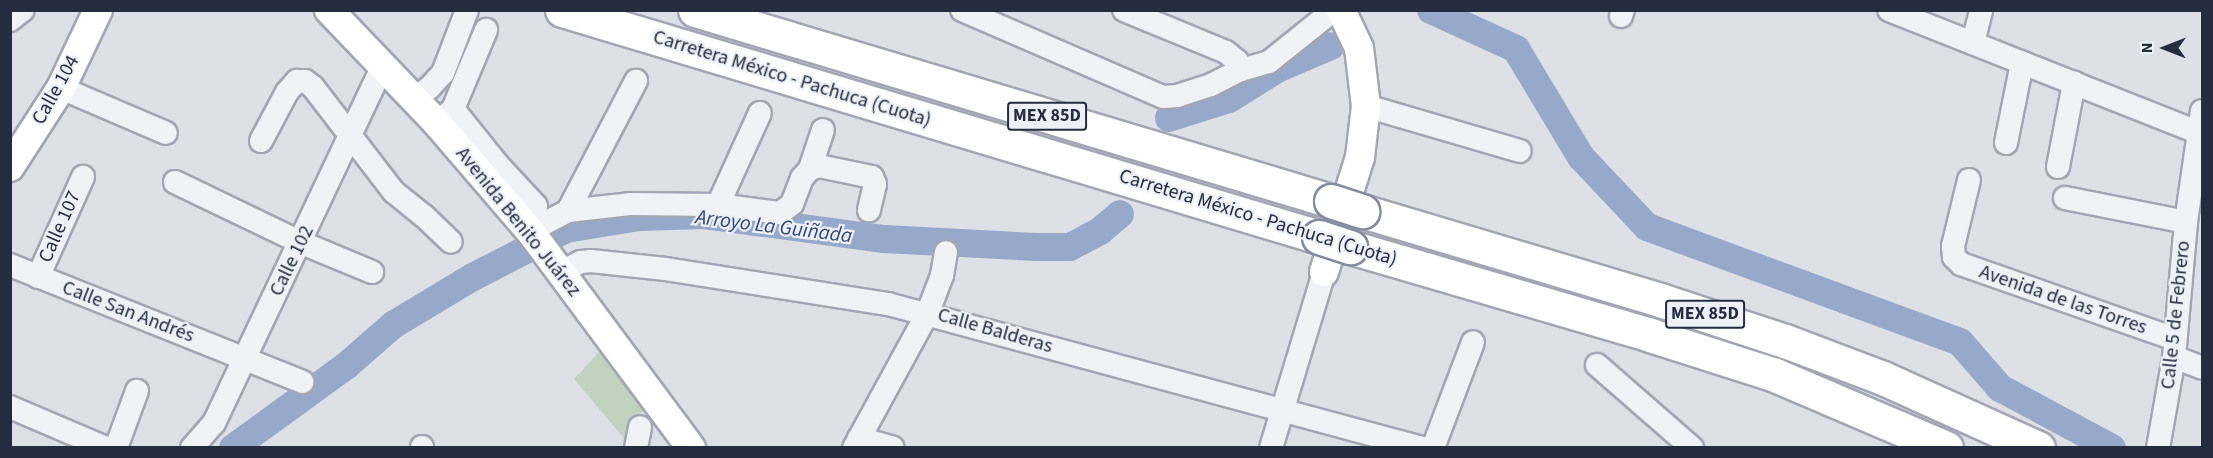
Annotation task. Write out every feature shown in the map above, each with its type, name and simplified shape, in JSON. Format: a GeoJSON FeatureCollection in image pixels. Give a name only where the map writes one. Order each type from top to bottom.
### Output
{"type":"FeatureCollection","features":[{"type":"Feature","properties":{"kind":"highway","name":"Carretera México - Pachuca (Cuota)"},"geometry":{"type":"LineString","coordinates":[[562,10],[1650,335],[1775,375],[1946,447]]}},
{"type":"Feature","properties":{"kind":"highway","name":"Carretera México - Pachuca (Cuota)"},"geometry":{"type":"LineString","coordinates":[[695,10],[1660,300],[1785,341],[1883,378],[2038,447]]}},
{"type":"Feature","properties":{"kind":"main road","name":"Calle 104"},"geometry":{"type":"LineString","coordinates":[[10,167],[61,88],[98,10]]}},
{"type":"Feature","properties":{"kind":"main road","name":"Avenida Benito Juárez"},"geometry":{"type":"LineString","coordinates":[[329,10],[413,100],[445,116],[533,224],[556,266],[691,447]]}},
{"type":"Feature","properties":{"kind":"main road"},"geometry":{"type":"LineString","coordinates":[[1324,272],[1360,157],[1366,106],[1359,48],[1341,10]]}},
{"type":"Feature","properties":{"kind":"street"},"geometry":{"type":"LineString","coordinates":[[10,20],[22,10]]}},
{"type":"Feature","properties":{"kind":"street"},"geometry":{"type":"LineString","coordinates":[[413,100],[430,87],[443,72],[467,10]]}},
{"type":"Feature","properties":{"kind":"street"},"geometry":{"type":"LineString","coordinates":[[962,10],[1163,97],[1177,96],[1211,85],[1241,70],[1269,62],[1334,10]]}},
{"type":"Feature","properties":{"kind":"street"},"geometry":{"type":"LineString","coordinates":[[1124,10],[1226,52],[1237,61],[1241,70]]}},
{"type":"Feature","properties":{"kind":"street"},"geometry":{"type":"LineString","coordinates":[[1889,10],[2074,83],[2201,126]]}},
{"type":"Feature","properties":{"kind":"street"},"geometry":{"type":"LineString","coordinates":[[1973,43],[1981,10]]}},
{"type":"Feature","properties":{"kind":"street"},"geometry":{"type":"LineString","coordinates":[[445,116],[486,30]]}},
{"type":"Feature","properties":{"kind":"street"},"geometry":{"type":"LineString","coordinates":[[2006,143],[2022,63]]}},
{"type":"Feature","properties":{"kind":"street","name":"Calle 102"},"geometry":{"type":"LineString","coordinates":[[192,447],[214,423],[302,243],[382,68]]}},
{"type":"Feature","properties":{"kind":"street"},"geometry":{"type":"LineString","coordinates":[[261,141],[287,92],[294,82],[301,80],[313,87],[394,192],[451,242]]}},
{"type":"Feature","properties":{"kind":"street"},"geometry":{"type":"LineString","coordinates":[[568,212],[636,81]]}},
{"type":"Feature","properties":{"kind":"street"},"geometry":{"type":"LineString","coordinates":[[2058,167],[2074,83]]}},
{"type":"Feature","properties":{"kind":"street"},"geometry":{"type":"LineString","coordinates":[[61,88],[166,133]]}},
{"type":"Feature","properties":{"kind":"street"},"geometry":{"type":"LineString","coordinates":[[1366,106],[1520,152]]}},
{"type":"Feature","properties":{"kind":"street"},"geometry":{"type":"LineString","coordinates":[[718,205],[760,113]]}},
{"type":"Feature","properties":{"kind":"street","name":"Calle 5 de Febrero"},"geometry":{"type":"LineString","coordinates":[[2160,438],[2175,348],[2186,222],[2201,126]]}},
{"type":"Feature","properties":{"kind":"street"},"geometry":{"type":"LineString","coordinates":[[533,224],[568,212],[660,202],[718,205],[774,213],[786,210],[792,204],[802,178],[810,169],[823,130]]}},
{"type":"Feature","properties":{"kind":"street"},"geometry":{"type":"LineString","coordinates":[[810,169],[819,166],[873,179],[869,210]]}},
{"type":"Feature","properties":{"kind":"street","name":"Calle 107"},"geometry":{"type":"LineString","coordinates":[[38,277],[83,177]]}},
{"type":"Feature","properties":{"kind":"street","name":"Avenida de las Torres"},"geometry":{"type":"LineString","coordinates":[[1969,180],[1953,246],[1954,257],[1960,264],[2175,348],[2202,368]]}},
{"type":"Feature","properties":{"kind":"street"},"geometry":{"type":"LineString","coordinates":[[176,182],[302,243],[372,272]]}},
{"type":"Feature","properties":{"kind":"street"},"geometry":{"type":"LineString","coordinates":[[2065,198],[2186,222]]}},
{"type":"Feature","properties":{"kind":"street"},"geometry":{"type":"LineString","coordinates":[[892,447],[857,443],[928,312],[942,275],[946,252]]}},
{"type":"Feature","properties":{"kind":"street","name":"Calle Balderas"},"geometry":{"type":"LineString","coordinates":[[556,266],[591,261],[666,269],[928,312],[1282,411],[1422,447]]}},
{"type":"Feature","properties":{"kind":"street","name":"Calle San Andrés"},"geometry":{"type":"LineString","coordinates":[[10,265],[303,382]]}},
{"type":"Feature","properties":{"kind":"street"},"geometry":{"type":"LineString","coordinates":[[1271,447],[1324,272]]}},
{"type":"Feature","properties":{"kind":"street"},"geometry":{"type":"LineString","coordinates":[[1433,447],[1473,342]]}},
{"type":"Feature","properties":{"kind":"street"},"geometry":{"type":"LineString","coordinates":[[1597,365],[1692,447]]}},
{"type":"Feature","properties":{"kind":"street"},"geometry":{"type":"LineString","coordinates":[[116,447],[137,391]]}},
{"type":"Feature","properties":{"kind":"street"},"geometry":{"type":"LineString","coordinates":[[10,407],[106,447]]}},
{"type":"Feature","properties":{"kind":"green space"},"geometry":{"type":"Polygon","coordinates":[[[599,352],[644,406],[629,444],[574,379],[599,352]]]}},
{"type":"Feature","properties":{"kind":"waterway"},"geometry":{"type":"LineString","coordinates":[[1431,10],[1516,49],[1581,157],[1647,227],[1960,342],[2000,388],[2112,448]]}},
{"type":"Feature","properties":{"kind":"waterway"},"geometry":{"type":"LineString","coordinates":[[1169,118],[1229,99],[1279,68],[1331,46]]}},
{"type":"Feature","properties":{"kind":"waterway","name":"Arroyo La Guiñada"},"geometry":{"type":"LineString","coordinates":[[233,448],[346,366],[393,325],[473,277],[566,229],[639,217],[704,215],[884,239],[1070,247],[1100,231],[1120,214]]}}]}
